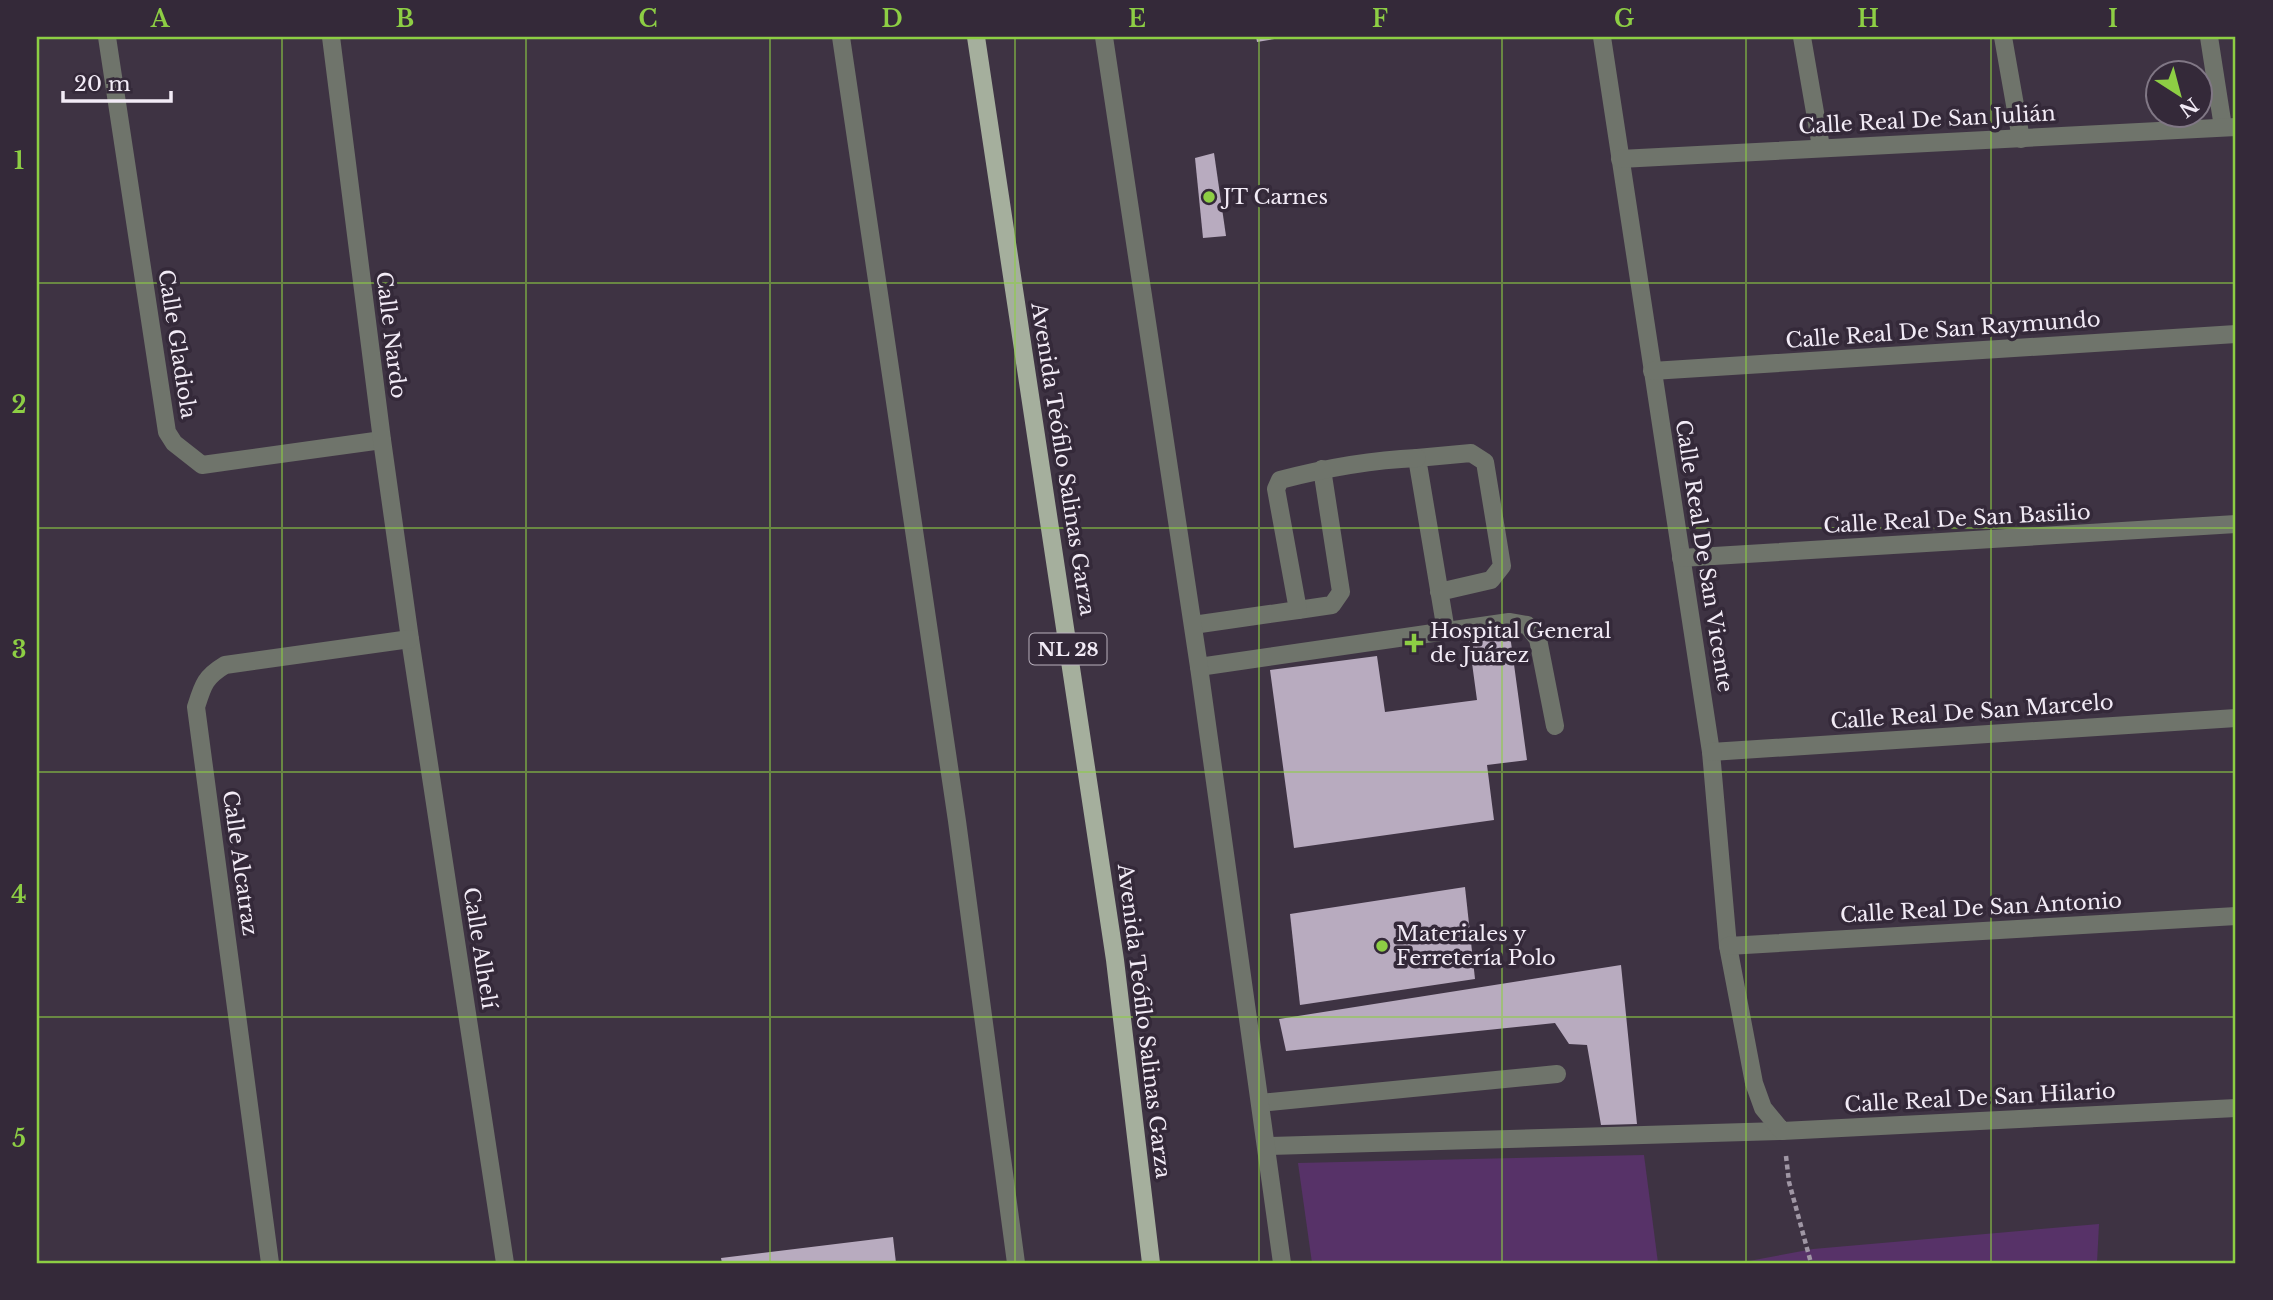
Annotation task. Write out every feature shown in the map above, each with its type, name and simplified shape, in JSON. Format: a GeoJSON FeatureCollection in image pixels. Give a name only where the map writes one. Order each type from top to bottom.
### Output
{"type":"FeatureCollection","features":[{"type":"Feature","properties":{"kind":"main road","name":"Avenida Teófilo Salinas Garza"},"geometry":{"type":"LineString","coordinates":[[976,37],[1115,960],[1151,1263]]}},
{"type":"Feature","properties":{"kind":"street","name":"Calle Gladiola"},"geometry":{"type":"LineString","coordinates":[[107,37],[167,432],[174,443],[202,465],[382,440]]}},
{"type":"Feature","properties":{"kind":"street","name":"Calle Nardo"},"geometry":{"type":"LineString","coordinates":[[331,37],[410,639]]}},
{"type":"Feature","properties":{"kind":"street"},"geometry":{"type":"LineString","coordinates":[[841,37],[955,807],[1016,1263]]}},
{"type":"Feature","properties":{"kind":"street"},"geometry":{"type":"LineString","coordinates":[[1104,37],[1193,625],[1282,1263]]}},
{"type":"Feature","properties":{"kind":"street","name":"Calle Real De San Vicente"},"geometry":{"type":"LineString","coordinates":[[1602,37],[1711,752],[1728,946],[1754,1083],[1763,1108],[1782,1131]]}},
{"type":"Feature","properties":{"kind":"street"},"geometry":{"type":"LineString","coordinates":[[1802,37],[1821,147]]}},
{"type":"Feature","properties":{"kind":"street"},"geometry":{"type":"LineString","coordinates":[[2003,37],[2021,139]]}},
{"type":"Feature","properties":{"kind":"street"},"geometry":{"type":"LineString","coordinates":[[2209,37],[2230,127]]}},
{"type":"Feature","properties":{"kind":"street","name":"Calle Real De San Julián"},"geometry":{"type":"LineString","coordinates":[[1620,159],[2230,127]]}},
{"type":"Feature","properties":{"kind":"street","name":"Calle Real De San Raymundo"},"geometry":{"type":"LineString","coordinates":[[1652,371],[2236,334]]}},
{"type":"Feature","properties":{"kind":"street"},"geometry":{"type":"LineString","coordinates":[[1298,610],[1276,489],[1280,480],[1372,460],[1471,453],[1485,462],[1502,566],[1491,580],[1439,593]]}},
{"type":"Feature","properties":{"kind":"street"},"geometry":{"type":"LineString","coordinates":[[1418,457],[1446,631]]}},
{"type":"Feature","properties":{"kind":"street"},"geometry":{"type":"LineString","coordinates":[[1193,625],[1332,605],[1341,592],[1322,469]]}},
{"type":"Feature","properties":{"kind":"street","name":"Calle Real De San Basilio"},"geometry":{"type":"LineString","coordinates":[[1681,558],[2236,524]]}},
{"type":"Feature","properties":{"kind":"street"},"geometry":{"type":"LineString","coordinates":[[1199,667],[1509,622],[1527,625],[1538,639],[1555,726]]}},
{"type":"Feature","properties":{"kind":"street","name":"Calle Alcatraz"},"geometry":{"type":"LineString","coordinates":[[270,1263],[196,707],[209,675],[225,665],[410,639]]}},
{"type":"Feature","properties":{"kind":"street","name":"Calle Alhelí"},"geometry":{"type":"LineString","coordinates":[[410,639],[505,1263]]}},
{"type":"Feature","properties":{"kind":"street","name":"Calle Real De San Marcelo"},"geometry":{"type":"LineString","coordinates":[[1711,752],[2236,718]]}},
{"type":"Feature","properties":{"kind":"street","name":"Calle Real De San Antonio"},"geometry":{"type":"LineString","coordinates":[[1728,946],[2236,916]]}},
{"type":"Feature","properties":{"kind":"street"},"geometry":{"type":"LineString","coordinates":[[1260,1103],[1557,1074]]}},
{"type":"Feature","properties":{"kind":"street","name":"Calle Real De San Hilario"},"geometry":{"type":"LineString","coordinates":[[1267,1146],[1782,1131],[2236,1108]]}},
{"type":"Feature","properties":{"kind":"path"},"geometry":{"type":"LineString","coordinates":[[1782,1131],[1789,1182],[1811,1263]]}},
{"type":"Feature","properties":{"kind":"shaded area"},"geometry":{"type":"Polygon","coordinates":[[[1644,1155],[1658,1263],[1312,1263],[1298,1163],[1644,1155]]]}},
{"type":"Feature","properties":{"kind":"shaded area"},"geometry":{"type":"Polygon","coordinates":[[[2099,1224],[2097,1263],[1738,1263],[1813,1249],[2099,1224]]]}},
{"type":"Feature","properties":{"kind":"building"},"geometry":{"type":"Polygon","coordinates":[[[1256,37],[1280,37],[1280,38],[1257,42],[1256,37]]]}},
{"type":"Feature","properties":{"kind":"building","name":"JT Carnes"},"geometry":{"type":"Polygon","coordinates":[[[1214,153],[1226,236],[1203,238],[1195,158],[1214,153]]]}},
{"type":"Feature","properties":{"kind":"building"},"geometry":{"type":"Polygon","coordinates":[[[1510,635],[1527,760],[1487,765],[1494,820],[1294,848],[1270,670],[1377,656],[1385,712],[1477,700],[1469,641],[1510,635]]]}},
{"type":"Feature","properties":{"kind":"building","name":"Materiales y Ferretería Polo"},"geometry":{"type":"Polygon","coordinates":[[[1465,887],[1475,979],[1300,1005],[1290,914],[1465,887]]]}},
{"type":"Feature","properties":{"kind":"building"},"geometry":{"type":"Polygon","coordinates":[[[1621,965],[1637,1124],[1601,1125],[1587,1045],[1569,1044],[1555,1023],[1286,1051],[1279,1019],[1621,965]]]}},
{"type":"Feature","properties":{"kind":"building"},"geometry":{"type":"Polygon","coordinates":[[[893,1237],[896,1263],[722,1263],[721,1258],[893,1237]]]}},
{"type":"Feature","properties":{"kind":"place","name":"JT Carnes"},"geometry":{"type":"Point","coordinates":[1209,197]}},
{"type":"Feature","properties":{"kind":"place","name":"Hospital General de Juárez"},"geometry":{"type":"Point","coordinates":[1414,643]}},
{"type":"Feature","properties":{"kind":"place","name":"Materiales y Ferretería Polo"},"geometry":{"type":"Point","coordinates":[1382,946]}}]}
